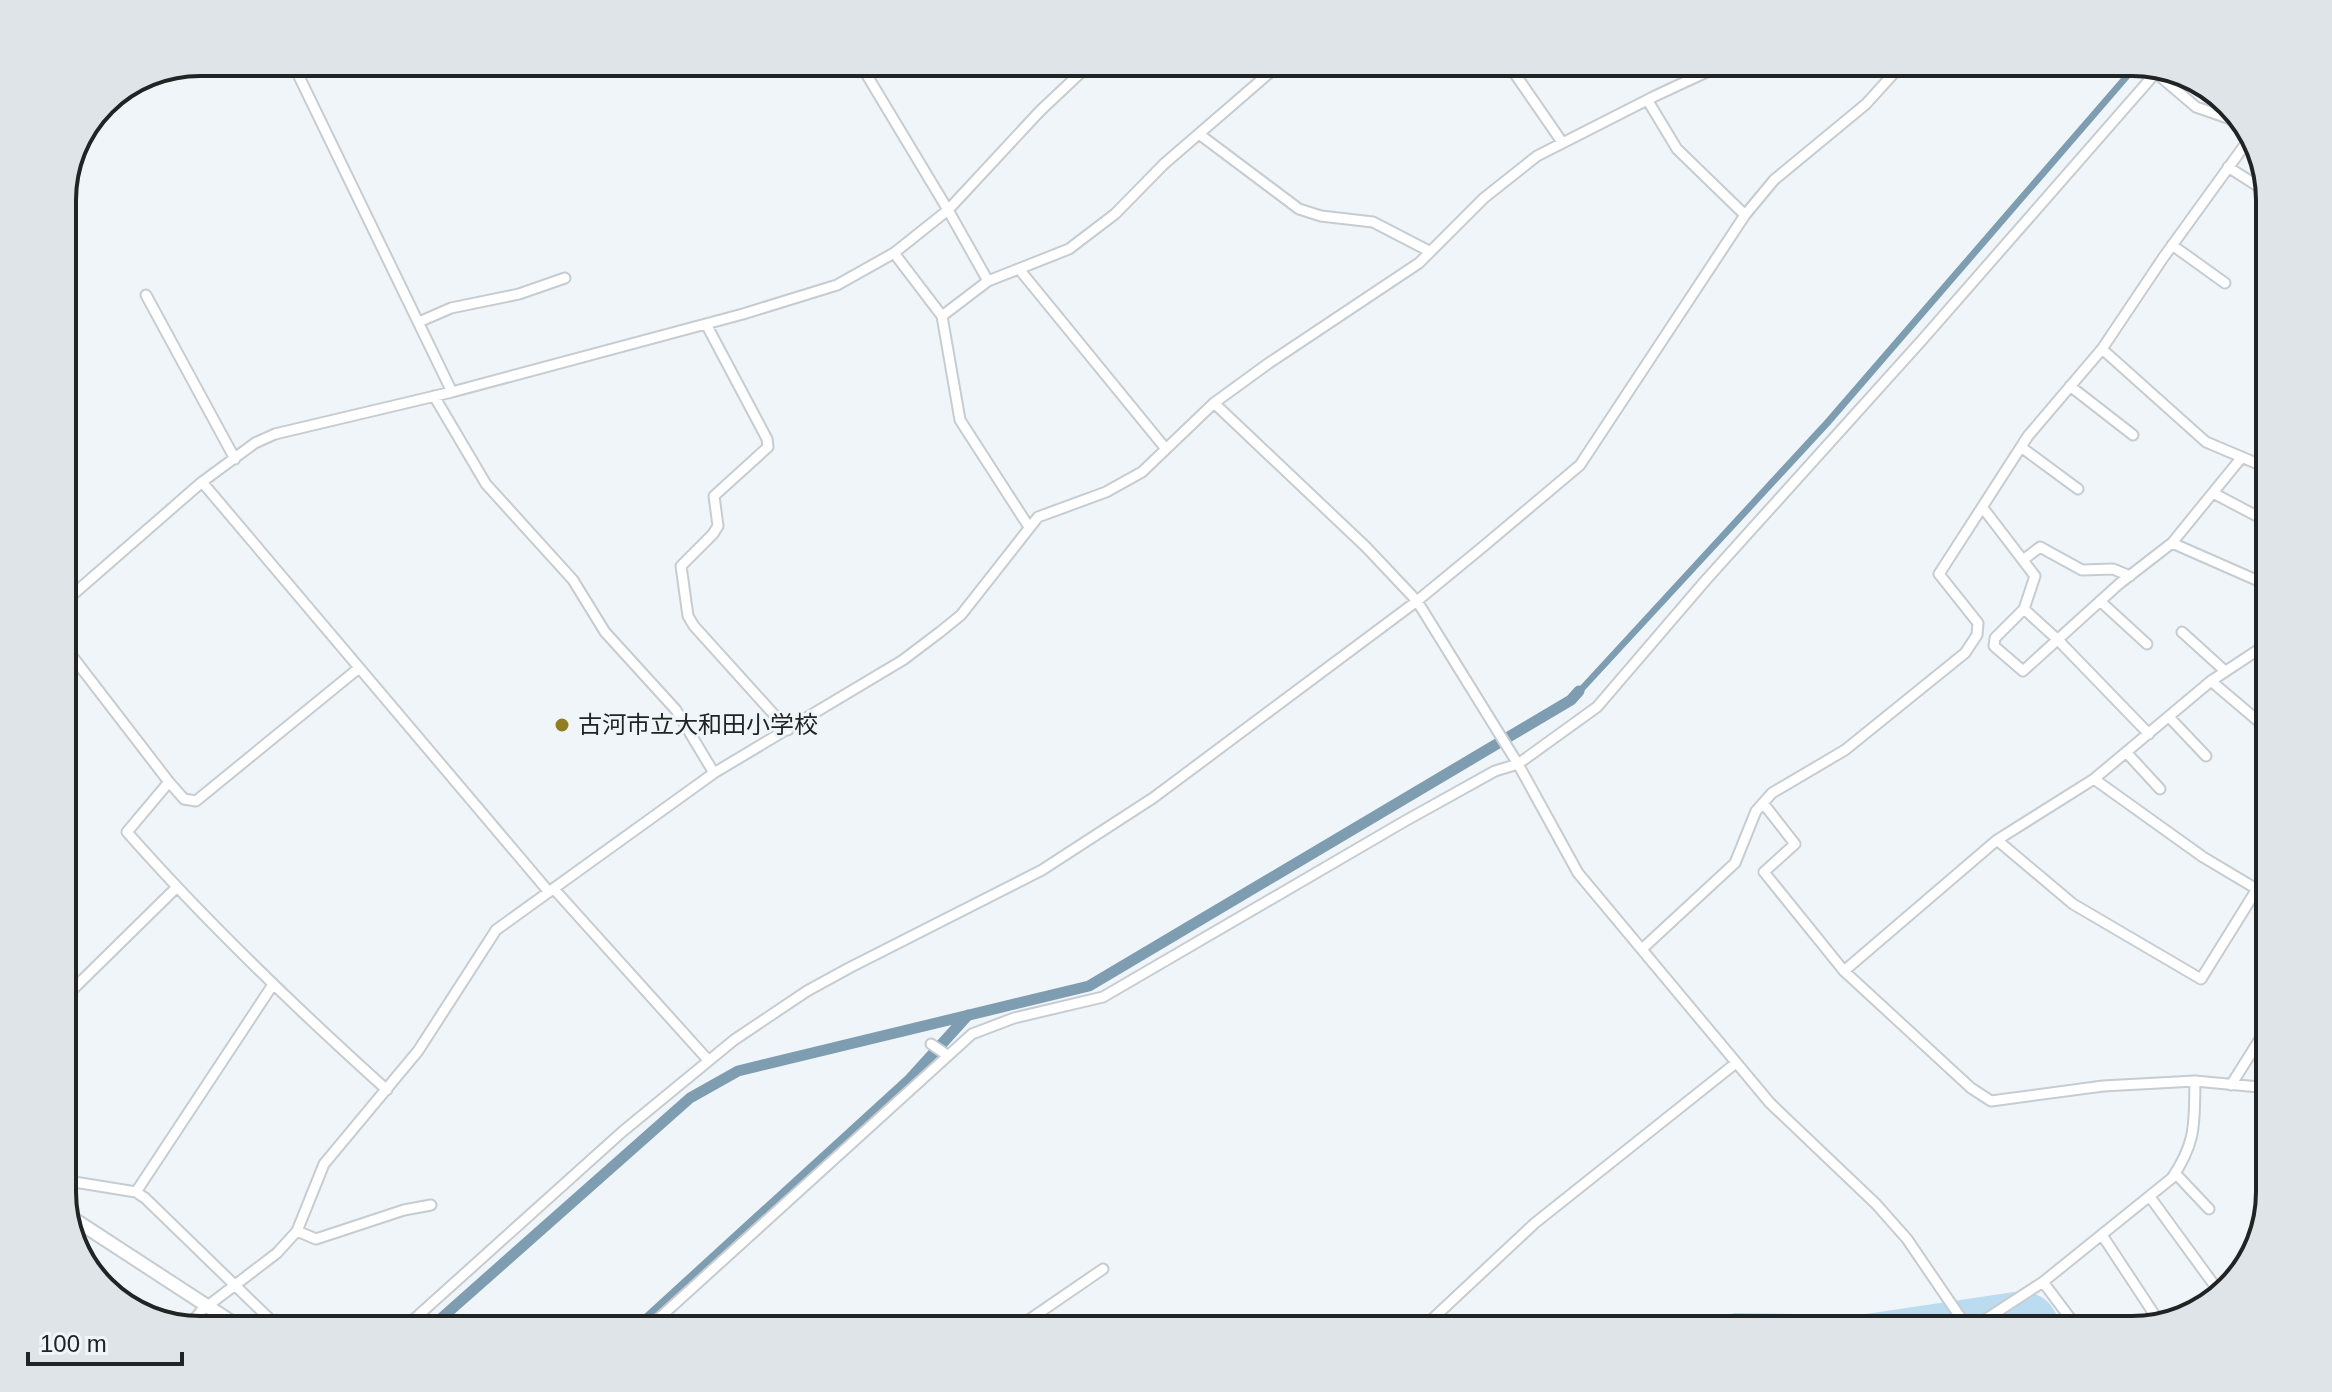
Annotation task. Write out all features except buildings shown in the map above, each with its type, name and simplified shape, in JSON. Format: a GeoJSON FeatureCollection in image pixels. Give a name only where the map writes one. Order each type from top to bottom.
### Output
{"type":"FeatureCollection","features":[{"type":"Feature","properties":{"kind":"street"},"geometry":{"type":"LineString","coordinates":[[299,76],[452,392]]}},
{"type":"Feature","properties":{"kind":"street"},"geometry":{"type":"LineString","coordinates":[[867,76],[988,281]]}},
{"type":"Feature","properties":{"kind":"street"},"geometry":{"type":"LineString","coordinates":[[76,592],[202,482],[255,443],[275,434],[452,392],[706,324],[837,285],[894,253],[948,210],[1019,133],[1078,76]]}},
{"type":"Feature","properties":{"kind":"street"},"geometry":{"type":"LineString","coordinates":[[942,316],[988,281],[1069,249],[1115,214],[1164,164],[1266,76]]}},
{"type":"Feature","properties":{"kind":"street"},"geometry":{"type":"LineString","coordinates":[[1516,76],[1562,142]]}},
{"type":"Feature","properties":{"kind":"street"},"geometry":{"type":"LineString","coordinates":[[199,1316],[277,1253],[297,1231],[324,1164],[418,1051],[496,930],[714,773],[903,660],[961,615],[1029,527],[1045,513],[1106,492],[1142,472],[1214,403],[1419,263],[1484,198],[1537,156],[1622,111],[1699,76]]}},
{"type":"Feature","properties":{"kind":"street"},"geometry":{"type":"LineString","coordinates":[[418,1316],[622,1132],[708,1060],[807,991],[1042,870],[1153,798],[1417,601],[1580,465],[1745,215],[1774,180],[1866,104],[1891,76]]}},
{"type":"Feature","properties":{"kind":"street"},"geometry":{"type":"LineString","coordinates":[[661,1316],[972,1034],[1014,1018],[1103,997],[1405,821],[1495,771],[1518,764],[1597,707],[1705,581],[1923,339],[2149,77]]}},
{"type":"Feature","properties":{"kind":"street"},"geometry":{"type":"LineString","coordinates":[[2167,81],[2196,107],[2224,117]]}},
{"type":"Feature","properties":{"kind":"street"},"geometry":{"type":"LineString","coordinates":[[1648,101],[1677,149],[1745,215]]}},
{"type":"Feature","properties":{"kind":"street"},"geometry":{"type":"LineString","coordinates":[[1199,134],[1299,209],[1321,216],[1373,222],[1429,251]]}},
{"type":"Feature","properties":{"kind":"street"},"geometry":{"type":"LineString","coordinates":[[1642,949],[1735,863],[1756,811],[1772,793],[1845,750],[1965,653],[1977,635],[1978,623],[1939,574],[2021,447],[2102,349],[2244,146]]}},
{"type":"Feature","properties":{"kind":"street"},"geometry":{"type":"LineString","coordinates":[[2228,167],[2255,184]]}},
{"type":"Feature","properties":{"kind":"street"},"geometry":{"type":"LineString","coordinates":[[2172,245],[2225,283]]}},
{"type":"Feature","properties":{"kind":"street"},"geometry":{"type":"LineString","coordinates":[[894,253],[942,316],[960,420],[1029,527]]}},
{"type":"Feature","properties":{"kind":"street"},"geometry":{"type":"LineString","coordinates":[[1019,269],[1166,449]]}},
{"type":"Feature","properties":{"kind":"street"},"geometry":{"type":"LineString","coordinates":[[419,322],[451,308],[519,294],[565,278]]}},
{"type":"Feature","properties":{"kind":"street"},"geometry":{"type":"LineString","coordinates":[[146,295],[235,459]]}},
{"type":"Feature","properties":{"kind":"street"},"geometry":{"type":"LineString","coordinates":[[706,324],[767,439],[768,447],[714,496],[718,526],[681,566],[688,616],[788,730]]}},
{"type":"Feature","properties":{"kind":"street"},"geometry":{"type":"LineString","coordinates":[[2102,349],[2206,442],[2256,463]]}},
{"type":"Feature","properties":{"kind":"street"},"geometry":{"type":"LineString","coordinates":[[2070,386],[2133,435]]}},
{"type":"Feature","properties":{"kind":"street"},"geometry":{"type":"LineString","coordinates":[[434,396],[486,484],[573,580],[605,632],[676,710],[714,773]]}},
{"type":"Feature","properties":{"kind":"street"},"geometry":{"type":"LineString","coordinates":[[1214,403],[1366,547],[1417,601],[1518,764],[1578,873],[1770,1103],[1876,1204],[1907,1239],[1959,1316]]}},
{"type":"Feature","properties":{"kind":"street"},"geometry":{"type":"LineString","coordinates":[[2021,447],[2078,489]]}},
{"type":"Feature","properties":{"kind":"street"},"geometry":{"type":"LineString","coordinates":[[1983,508],[2035,576],[2024,609],[1995,638],[1994,646],[2023,671],[2100,601],[2172,543],[2242,457]]}},
{"type":"Feature","properties":{"kind":"street"},"geometry":{"type":"LineString","coordinates":[[202,482],[552,891],[708,1060]]}},
{"type":"Feature","properties":{"kind":"street"},"geometry":{"type":"LineString","coordinates":[[2213,493],[2256,516]]}},
{"type":"Feature","properties":{"kind":"street"},"geometry":{"type":"LineString","coordinates":[[2172,543],[2256,580]]}},
{"type":"Feature","properties":{"kind":"street"},"geometry":{"type":"LineString","coordinates":[[2023,560],[2040,547],[2082,570],[2113,569],[2130,576]]}},
{"type":"Feature","properties":{"kind":"street"},"geometry":{"type":"LineString","coordinates":[[2100,601],[2147,644]]}},
{"type":"Feature","properties":{"kind":"street"},"geometry":{"type":"LineString","coordinates":[[2024,609],[2149,734]]}},
{"type":"Feature","properties":{"kind":"street"},"geometry":{"type":"LineString","coordinates":[[2182,632],[2225,671]]}},
{"type":"Feature","properties":{"kind":"street"},"geometry":{"type":"LineString","coordinates":[[1844,971],[1997,840],[2094,779],[2211,681],[2256,651]]}},
{"type":"Feature","properties":{"kind":"street"},"geometry":{"type":"LineString","coordinates":[[76,661],[169,782],[184,799],[196,801],[359,668]]}},
{"type":"Feature","properties":{"kind":"street"},"geometry":{"type":"LineString","coordinates":[[2211,681],[2256,719]]}},
{"type":"Feature","properties":{"kind":"street"},"geometry":{"type":"LineString","coordinates":[[2169,717],[2206,756]]}},
{"type":"Feature","properties":{"kind":"street"},"geometry":{"type":"LineString","coordinates":[[2126,752],[2160,789]]}},
{"type":"Feature","properties":{"kind":"street"},"geometry":{"type":"LineString","coordinates":[[2094,779],[2203,857],[2256,888]]}},
{"type":"Feature","properties":{"kind":"street"},"geometry":{"type":"LineString","coordinates":[[169,782],[127,832],[176,888],[272,986],[387,1090]]}},
{"type":"Feature","properties":{"kind":"street"},"geometry":{"type":"LineString","coordinates":[[1763,803],[1795,844],[1764,872],[1844,971],[1971,1088],[1991,1101],[2103,1086],[2195,1081],[2256,1087]]}},
{"type":"Feature","properties":{"kind":"street"},"geometry":{"type":"LineString","coordinates":[[1997,840],[2073,904],[2201,979],[2256,891]]}},
{"type":"Feature","properties":{"kind":"street"},"geometry":{"type":"LineString","coordinates":[[76,986],[176,888]]}},
{"type":"Feature","properties":{"kind":"street"},"geometry":{"type":"LineString","coordinates":[[136,1192],[272,986]]}},
{"type":"Feature","properties":{"kind":"street"},"geometry":{"type":"LineString","coordinates":[[931,1044],[947,1055]]}},
{"type":"Feature","properties":{"kind":"street"},"geometry":{"type":"LineString","coordinates":[[2231,1085],[2256,1045]]}},
{"type":"Feature","properties":{"kind":"street"},"geometry":{"type":"LineString","coordinates":[[1441,1316],[1535,1223],[1736,1063]]}},
{"type":"Feature","properties":{"kind":"street"},"geometry":{"type":"LineString","coordinates":[[1991,1316],[2043,1282],[2150,1197],[2175,1173],[2186,1157],[2193,1134],[2195,1081]]}},
{"type":"Feature","properties":{"kind":"street"},"geometry":{"type":"LineString","coordinates":[[2175,1173],[2209,1209]]}},
{"type":"Feature","properties":{"kind":"street"},"geometry":{"type":"LineString","coordinates":[[76,1182],[136,1192],[267,1316]]}},
{"type":"Feature","properties":{"kind":"street"},"geometry":{"type":"LineString","coordinates":[[2150,1197],[2214,1285]]}},
{"type":"Feature","properties":{"kind":"street"},"geometry":{"type":"LineString","coordinates":[[297,1231],[316,1239],[404,1210],[431,1205]]}},
{"type":"Feature","properties":{"kind":"street"},"geometry":{"type":"LineString","coordinates":[[80,1223],[224,1316]]}},
{"type":"Feature","properties":{"kind":"street"},"geometry":{"type":"LineString","coordinates":[[2102,1235],[2154,1314]]}},
{"type":"Feature","properties":{"kind":"street"},"geometry":{"type":"LineString","coordinates":[[1034,1316],[1103,1269]]}},
{"type":"Feature","properties":{"kind":"street"},"geometry":{"type":"LineString","coordinates":[[2043,1282],[2068,1316]]}},
{"type":"Feature","properties":{"kind":"shaded area"},"geometry":{"type":"Polygon","coordinates":[[[2123,76],[2131,76],[1830,425],[1573,703],[1569,698],[1825,420],[2123,76]]]}},
{"type":"Feature","properties":{"kind":"shaded area"},"geometry":{"type":"Polygon","coordinates":[[[2014,1292],[2041,1297],[2057,1316],[1729,1316],[1734,1313],[1859,1315],[2014,1292]]]}},
{"type":"Feature","properties":{"kind":"waterway"},"geometry":{"type":"LineString","coordinates":[[444,1316],[690,1098],[738,1071],[1089,986],[1571,700],[1579,691]]}},
{"type":"Feature","properties":{"kind":"waterway"},"geometry":{"type":"LineString","coordinates":[[650,1316],[910,1079],[968,1015]]}},
{"type":"Feature","properties":{"kind":"place","name":"古河市立大和田小学校"},"geometry":{"type":"Point","coordinates":[562,725]}}]}
